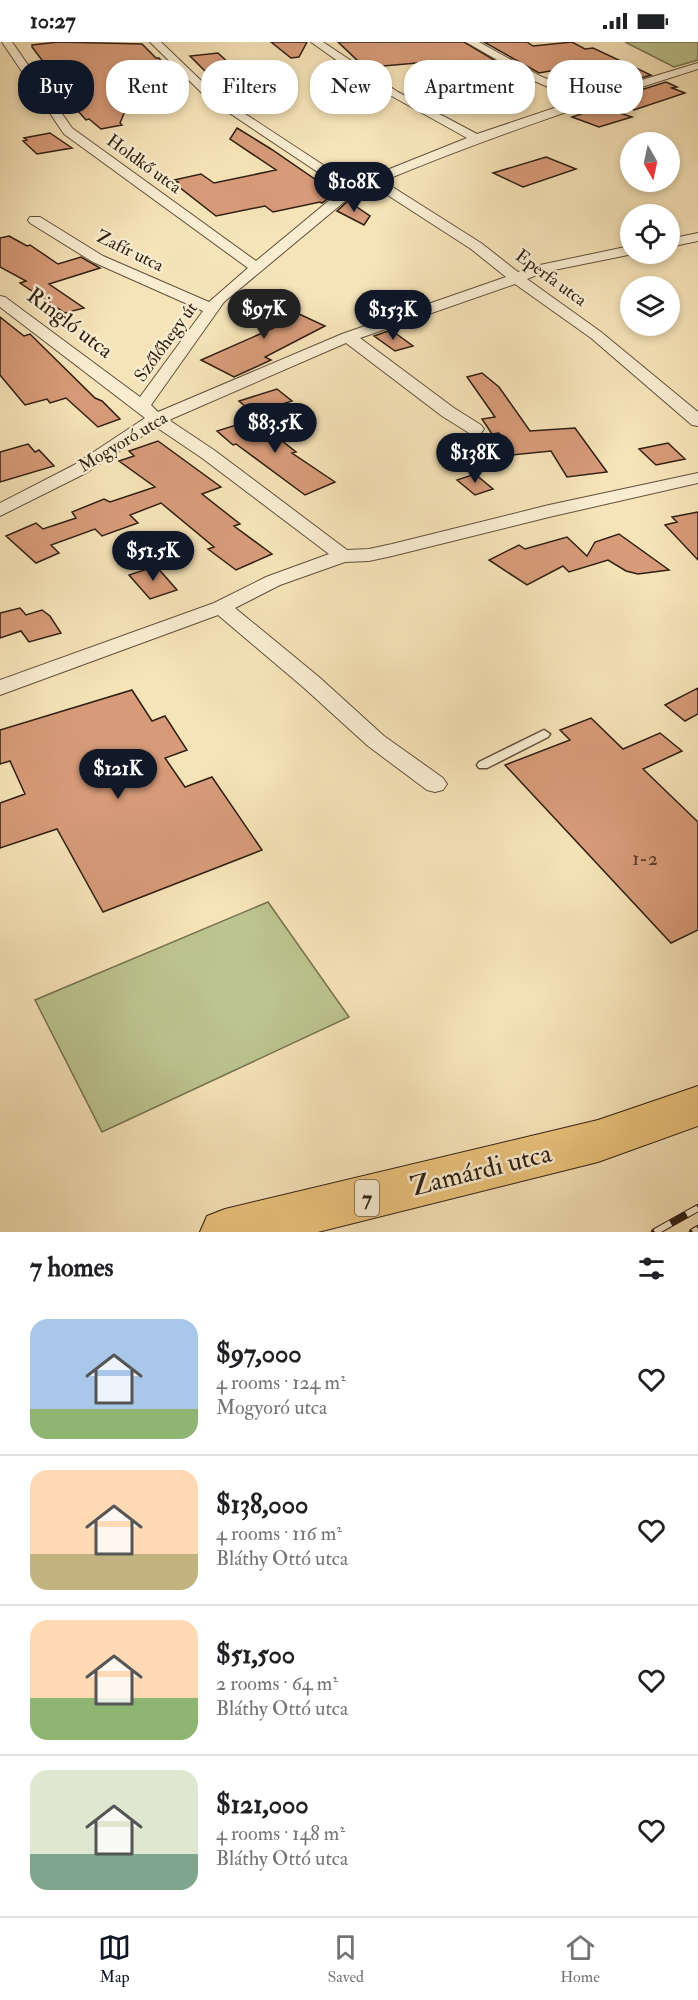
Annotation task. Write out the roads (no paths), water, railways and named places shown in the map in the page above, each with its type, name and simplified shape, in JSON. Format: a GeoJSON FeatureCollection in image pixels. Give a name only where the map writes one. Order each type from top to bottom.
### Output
{"type":"FeatureCollection","features":[{"type":"Feature","properties":{"kind":"main road","name":"Zamárdi utca"},"geometry":{"type":"LineString","coordinates":[[225,1232],[598,1141],[698,1106]]}},
{"type":"Feature","properties":{"kind":"street","name":"Holdkő utca"},"geometry":{"type":"LineString","coordinates":[[7,42],[68,131],[257,268]]}},
{"type":"Feature","properties":{"kind":"street"},"geometry":{"type":"LineString","coordinates":[[155,42],[211,96],[351,189]]}},
{"type":"Feature","properties":{"kind":"street"},"geometry":{"type":"LineString","coordinates":[[316,42],[350,68],[405,101],[477,139]]}},
{"type":"Feature","properties":{"kind":"street"},"geometry":{"type":"LineString","coordinates":[[471,42],[547,83]]}},
{"type":"Feature","properties":{"kind":"street","name":"Szőlőhegy út"},"geometry":{"type":"LineString","coordinates":[[643,83],[698,66]]}},
{"type":"Feature","properties":{"kind":"street","name":"Szőlőhegy út"},"geometry":{"type":"LineString","coordinates":[[142,406],[219,299],[351,189],[477,139],[548,114]]}},
{"type":"Feature","properties":{"kind":"street","name":"Eperfa utca"},"geometry":{"type":"LineString","coordinates":[[373,180],[476,246],[516,278],[596,335],[698,421]]}},
{"type":"Feature","properties":{"kind":"street","name":"Zafír utca"},"geometry":{"type":"LineString","coordinates":[[35,220],[98,259],[212,309]]}},
{"type":"Feature","properties":{"kind":"street"},"geometry":{"type":"LineString","coordinates":[[680,241],[698,237]]}},
{"type":"Feature","properties":{"kind":"street","name":"Mogyoró utca"},"geometry":{"type":"LineString","coordinates":[[0,510],[80,469],[156,419],[348,337],[540,269],[620,252]]}},
{"type":"Feature","properties":{"kind":"street","name":"Ringló utca"},"geometry":{"type":"LineString","coordinates":[[0,300],[142,406],[156,419],[208,454],[343,556]]}},
{"type":"Feature","properties":{"kind":"street"},"geometry":{"type":"LineString","coordinates":[[348,337],[448,412],[475,429]]}},
{"type":"Feature","properties":{"kind":"street"},"geometry":{"type":"LineString","coordinates":[[0,688],[221,607],[273,581],[343,556],[369,555],[392,550],[549,511],[698,478]]}},
{"type":"Feature","properties":{"kind":"street"},"geometry":{"type":"LineString","coordinates":[[221,607],[311,682],[376,741],[435,784]]}},
{"type":"Feature","properties":{"kind":"lane"},"geometry":{"type":"LineString","coordinates":[[483,765],[544,734]]}},
{"type":"Feature","properties":{"kind":"railway"},"geometry":{"type":"LineString","coordinates":[[655,1232],[698,1208]]}},
{"type":"Feature","properties":{"kind":"railway"},"geometry":{"type":"LineString","coordinates":[[693,1232],[698,1229]]}}]}
